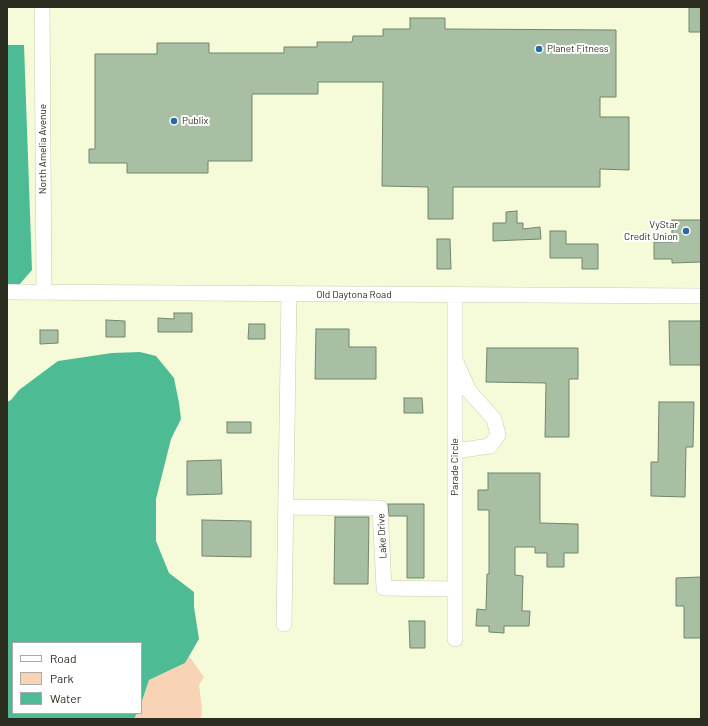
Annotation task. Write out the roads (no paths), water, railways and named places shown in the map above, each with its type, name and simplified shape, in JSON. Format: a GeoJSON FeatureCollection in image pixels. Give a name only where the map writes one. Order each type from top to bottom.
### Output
{"type":"FeatureCollection","features":[{"type":"Feature","properties":{"kind":"street","name":"North Amelia Avenue"},"geometry":{"type":"LineString","coordinates":[[42,7],[44,291]]}},
{"type":"Feature","properties":{"kind":"street","name":"Old Daytona Road"},"geometry":{"type":"LineString","coordinates":[[7,292],[44,291],[701,296]]}},
{"type":"Feature","properties":{"kind":"street"},"geometry":{"type":"LineString","coordinates":[[284,624],[290,294]]}},
{"type":"Feature","properties":{"kind":"street","name":"Parade Circle"},"geometry":{"type":"LineString","coordinates":[[455,295],[455,639]]}},
{"type":"Feature","properties":{"kind":"street"},"geometry":{"type":"LineString","coordinates":[[455,357],[469,391],[494,419],[498,435],[490,446],[455,451]]}},
{"type":"Feature","properties":{"kind":"street","name":"Lake Drive"},"geometry":{"type":"LineString","coordinates":[[286,507],[380,508],[384,588],[455,588]]}},
{"type":"Feature","properties":{"kind":"water"},"geometry":{"type":"Polygon","coordinates":[[[7,45],[24,45],[32,270],[19,285],[7,285],[7,45]]]}},
{"type":"Feature","properties":{"kind":"water"},"geometry":{"type":"Polygon","coordinates":[[[140,352],[156,356],[174,378],[181,419],[171,439],[156,499],[156,541],[169,573],[194,592],[194,607],[199,639],[185,663],[149,680],[142,701],[142,642],[12,642],[12,714],[136,714],[134,719],[7,719],[7,402],[11,400],[19,390],[58,361],[112,353],[140,352]]]}},
{"type":"Feature","properties":{"kind":"place","name":"Planet Fitness"},"geometry":{"type":"Point","coordinates":[539,49]}},
{"type":"Feature","properties":{"kind":"place","name":"Publix"},"geometry":{"type":"Point","coordinates":[174,121]}},
{"type":"Feature","properties":{"kind":"place","name":"VyStar Credit Union"},"geometry":{"type":"Point","coordinates":[686,231]}}]}
